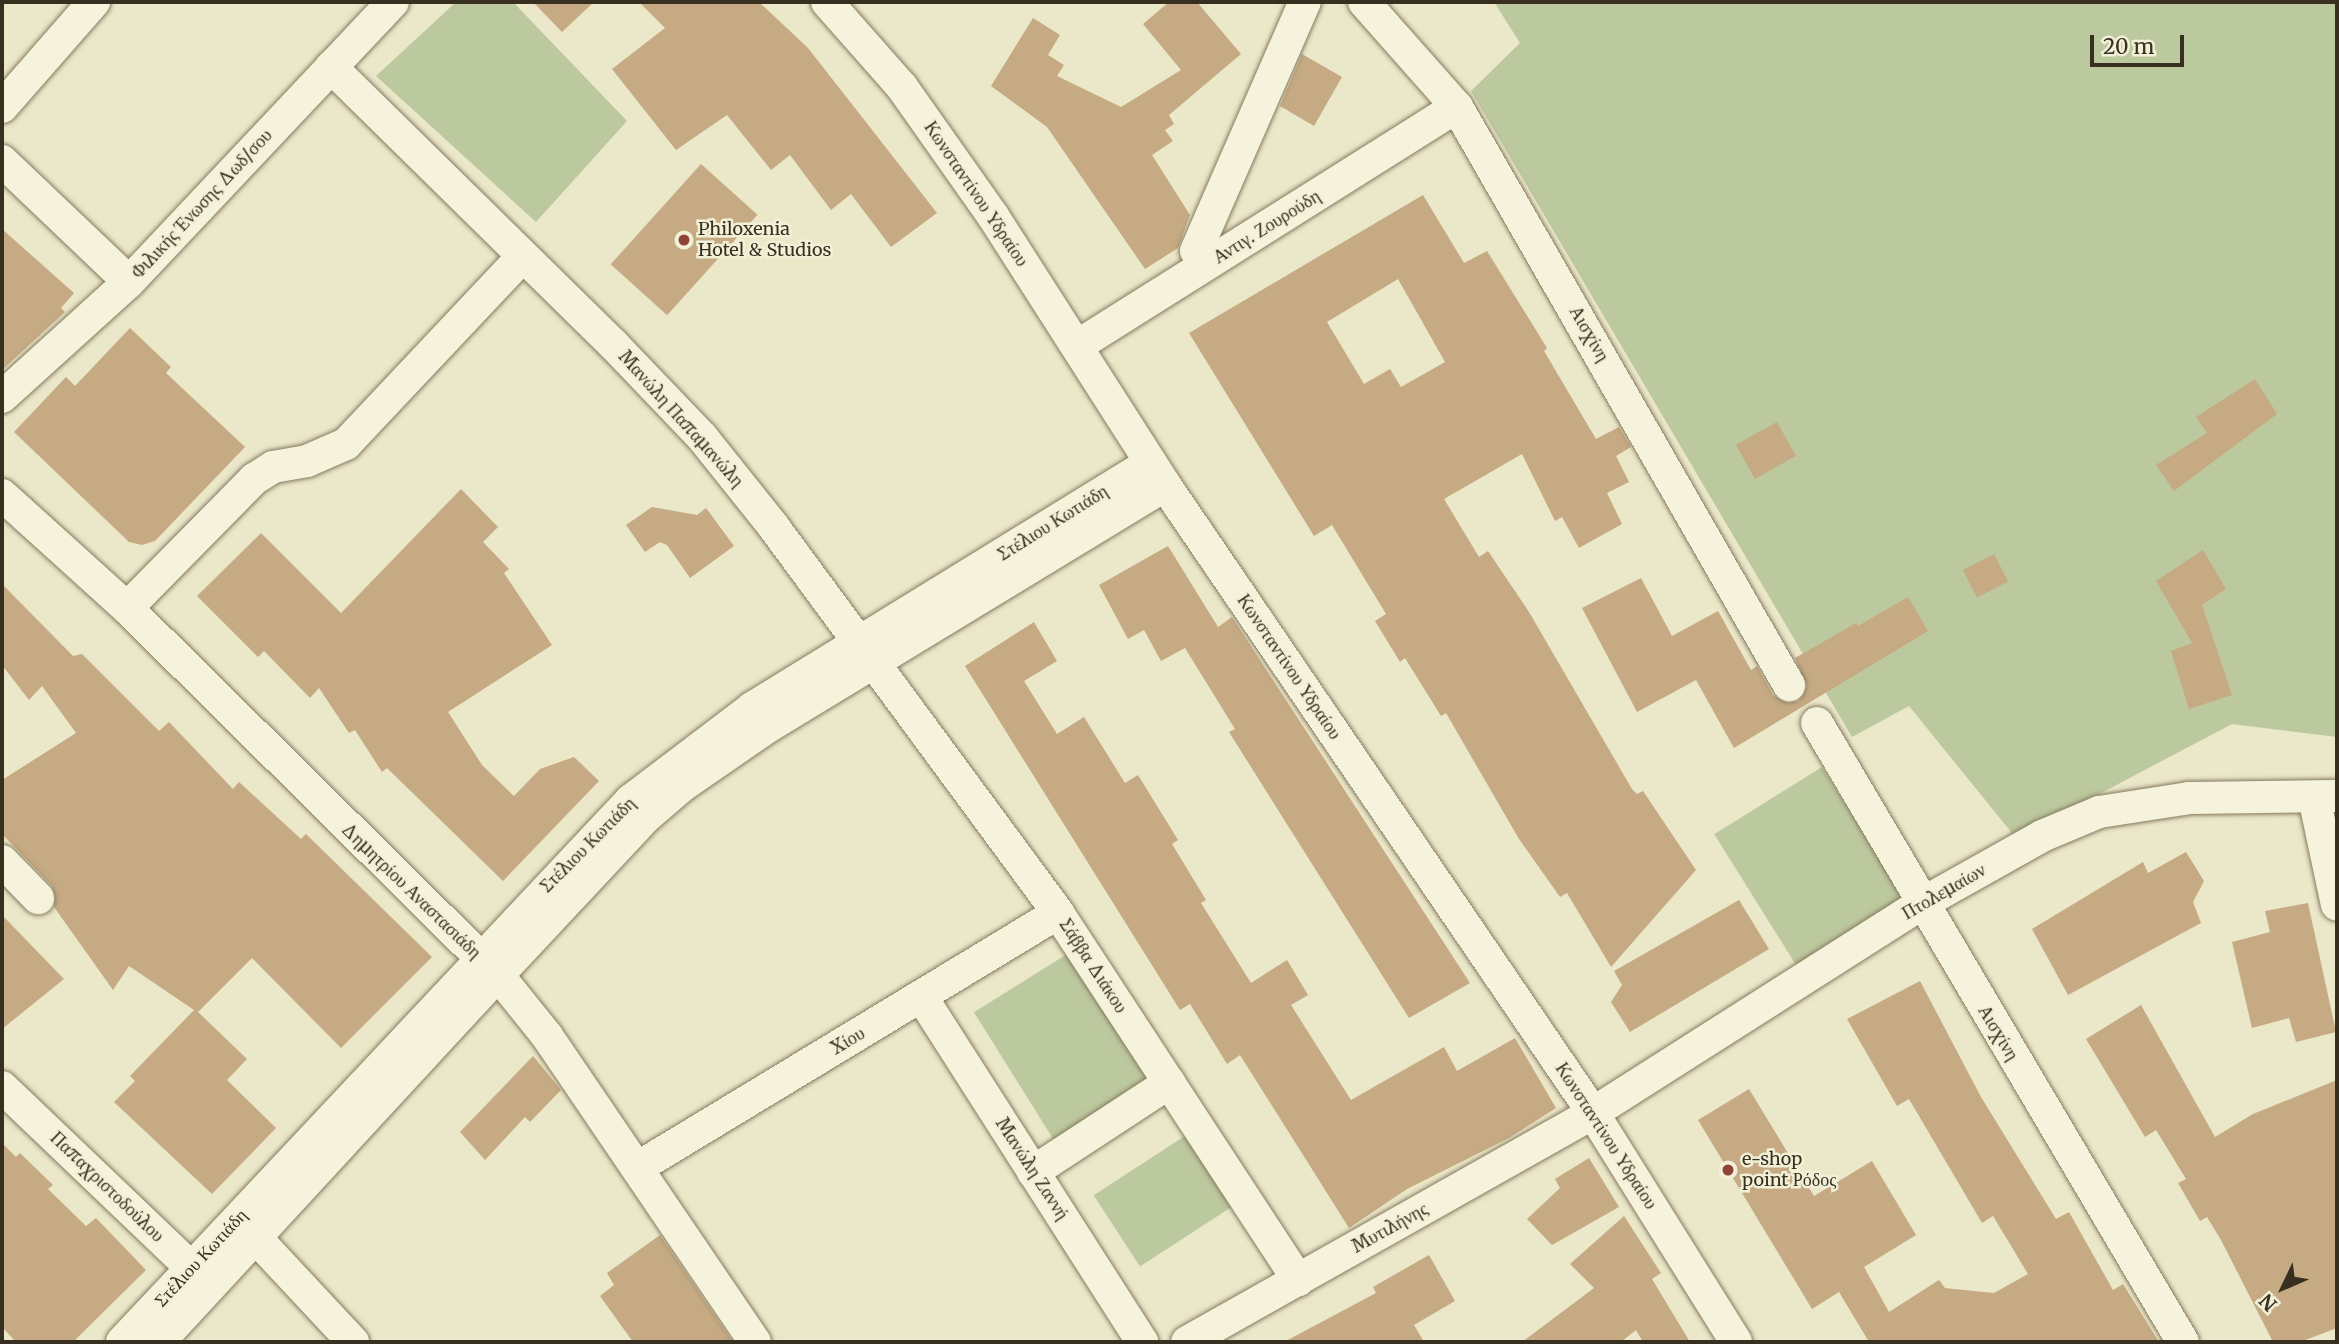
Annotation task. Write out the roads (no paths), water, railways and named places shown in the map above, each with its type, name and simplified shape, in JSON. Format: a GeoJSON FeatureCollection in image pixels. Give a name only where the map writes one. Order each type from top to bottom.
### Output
{"type":"FeatureCollection","features":[{"type":"Feature","properties":{"kind":"street"},"geometry":{"type":"LineString","coordinates":[[2,107],[94,2]]}},
{"type":"Feature","properties":{"kind":"street","name":"Φιλικής Ένωσης Δωδ/σου"},"geometry":{"type":"LineString","coordinates":[[2,397],[129,282],[393,2]]}},
{"type":"Feature","properties":{"kind":"street","name":"Κωνσταντίνου Υδραίου"},"geometry":{"type":"LineString","coordinates":[[827,2],[902,87],[993,215],[1158,474],[1593,1113],[1736,1342]]}},
{"type":"Feature","properties":{"kind":"street"},"geometry":{"type":"LineString","coordinates":[[1196,251],[1306,2]]}},
{"type":"Feature","properties":{"kind":"street","name":"Αισχίνη"},"geometry":{"type":"LineString","coordinates":[[1364,2],[1457,107],[1789,685]]}},
{"type":"Feature","properties":{"kind":"street","name":"Μανώλη Παπαμανώλη"},"geometry":{"type":"LineString","coordinates":[[331,67],[702,437],[773,526],[865,654]]}},
{"type":"Feature","properties":{"kind":"street","name":"Αντιγ. Ζουρούδη"},"geometry":{"type":"LineString","coordinates":[[1077,346],[1457,107]]}},
{"type":"Feature","properties":{"kind":"street"},"geometry":{"type":"LineString","coordinates":[[2,161],[129,282]]}},
{"type":"Feature","properties":{"kind":"street"},"geometry":{"type":"LineString","coordinates":[[127,608],[254,479],[273,467],[307,461],[346,444],[522,257]]}},
{"type":"Feature","properties":{"kind":"street","name":"Στέλιου Κωτιάδη"},"geometry":{"type":"LineString","coordinates":[[159,1342],[202,1278],[489,966],[647,816],[682,786],[865,654],[1158,474]]}},
{"type":"Feature","properties":{"kind":"street","name":"Δημητρίου Αναστασιάδη"},"geometry":{"type":"LineString","coordinates":[[2,495],[127,608],[489,966],[547,1036],[755,1342]]}},
{"type":"Feature","properties":{"kind":"street","name":"Σάββα Διάκου"},"geometry":{"type":"LineString","coordinates":[[865,654],[1058,913],[1298,1280]]}},
{"type":"Feature","properties":{"kind":"street","name":"Αισχίνη"},"geometry":{"type":"LineString","coordinates":[[1817,723],[1921,904],[2183,1342]]}},
{"type":"Feature","properties":{"kind":"street"},"geometry":{"type":"LineString","coordinates":[[2326,797],[2337,905]]}},
{"type":"Feature","properties":{"kind":"street","name":"Πτολεμαίων"},"geometry":{"type":"LineString","coordinates":[[1593,1113],[1921,904],[2042,836],[2099,812],[2189,798],[2326,797]]}},
{"type":"Feature","properties":{"kind":"street"},"geometry":{"type":"LineString","coordinates":[[2,862],[38,898]]}},
{"type":"Feature","properties":{"kind":"street","name":"Χίου"},"geometry":{"type":"LineString","coordinates":[[637,1168],[1058,913]]}},
{"type":"Feature","properties":{"kind":"street","name":"Μανώλη Ζαννή"},"geometry":{"type":"LineString","coordinates":[[921,996],[1142,1342]]}},
{"type":"Feature","properties":{"kind":"street"},"geometry":{"type":"LineString","coordinates":[[1033,1172],[1169,1083]]}},
{"type":"Feature","properties":{"kind":"street","name":"Παπαχριστοδούλου"},"geometry":{"type":"LineString","coordinates":[[2,1087],[202,1278]]}},
{"type":"Feature","properties":{"kind":"street","name":"Μυτιλήνης"},"geometry":{"type":"LineString","coordinates":[[1187,1342],[1593,1113]]}},
{"type":"Feature","properties":{"kind":"street"},"geometry":{"type":"LineString","coordinates":[[248,1228],[353,1342]]}},
{"type":"Feature","properties":{"kind":"street","name":"Στέλιου Κωτιάδη"},"geometry":{"type":"LineString","coordinates":[[122,1342],[202,1278]]}},
{"type":"Feature","properties":{"kind":"place","name":"Philoxenia Hotel & Studios"},"geometry":{"type":"Point","coordinates":[684,240]}},
{"type":"Feature","properties":{"kind":"place","name":"e-shop point Ρόδος"},"geometry":{"type":"Point","coordinates":[1728,1170]}}]}
